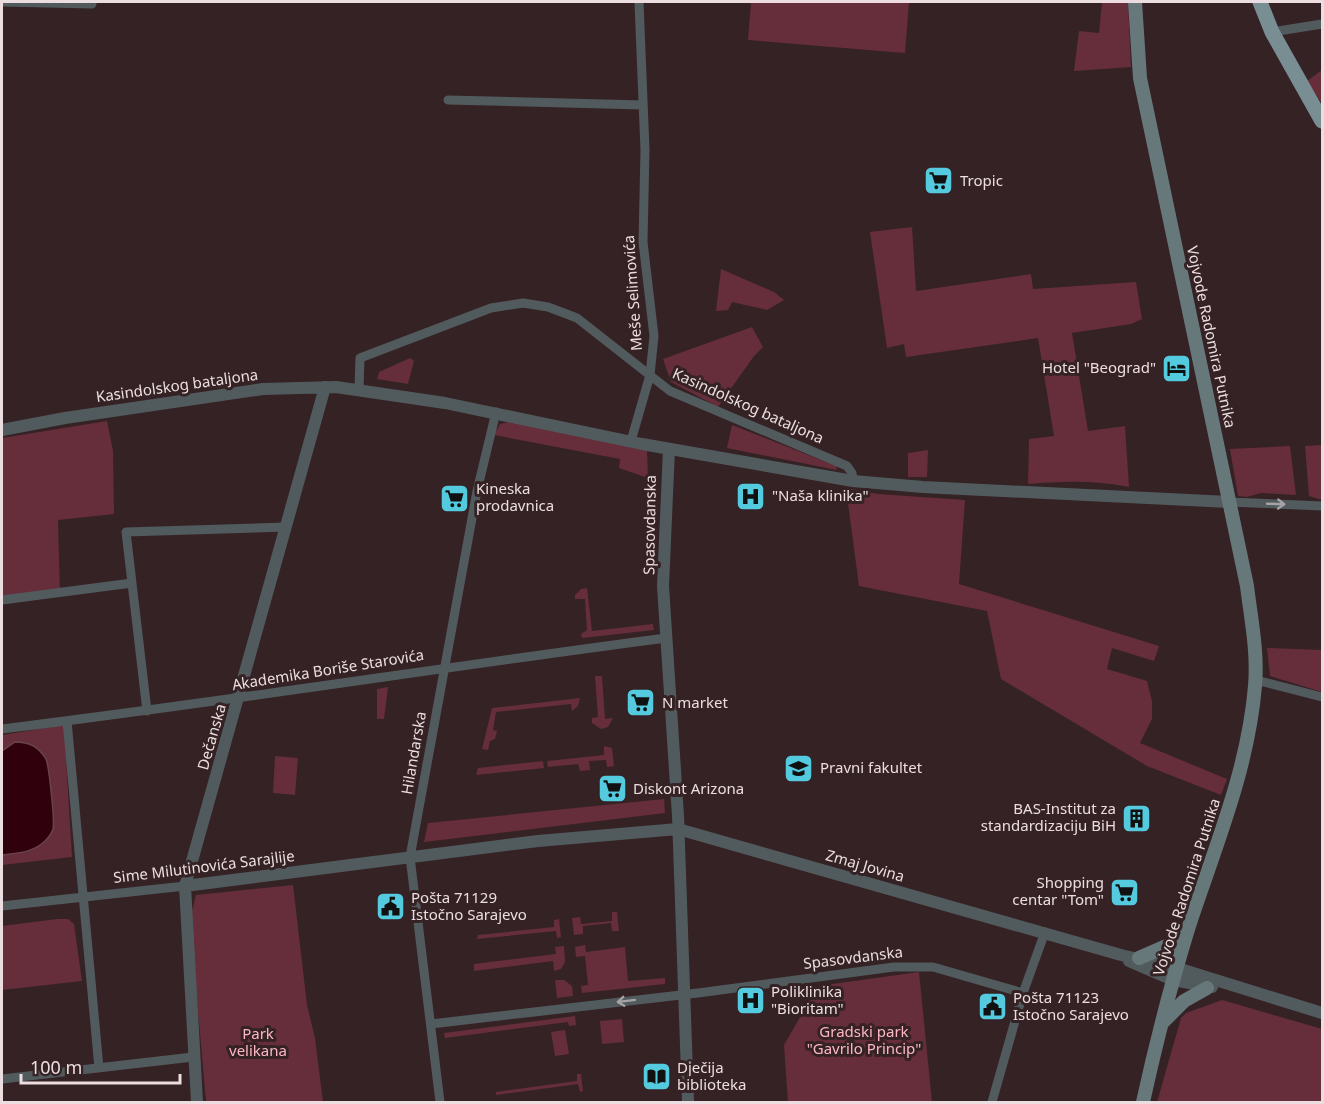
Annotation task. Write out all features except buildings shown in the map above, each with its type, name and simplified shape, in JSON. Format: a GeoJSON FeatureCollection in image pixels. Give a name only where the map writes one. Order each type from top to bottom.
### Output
{"type":"FeatureCollection","features":[{"type":"Feature","properties":{"kind":"main road","name":"Vojvode Radomira Putnika"},"geometry":{"type":"LineString","coordinates":[[1136,2],[1140,78],[1250,610],[1256,680],[1250,727],[1237,787],[1189,926],[1160,1026],[1143,1102]]}},
{"type":"Feature","properties":{"kind":"main road"},"geometry":{"type":"LineString","coordinates":[[1260,2],[1272,32],[1323,121]]}},
{"type":"Feature","properties":{"kind":"main road"},"geometry":{"type":"LineString","coordinates":[[1139,958],[1171,944],[1189,926]]}},
{"type":"Feature","properties":{"kind":"main road"},"geometry":{"type":"LineString","coordinates":[[1160,1026],[1167,1015],[1207,988]]}},
{"type":"Feature","properties":{"kind":"street"},"geometry":{"type":"LineString","coordinates":[[3,2],[92,4]]}},
{"type":"Feature","properties":{"kind":"street","name":"Meše Selimovića"},"geometry":{"type":"LineString","coordinates":[[631,441],[650,375],[654,336],[643,242],[645,150],[639,2]]}},
{"type":"Feature","properties":{"kind":"street"},"geometry":{"type":"LineString","coordinates":[[1272,32],[1323,24]]}},
{"type":"Feature","properties":{"kind":"street"},"geometry":{"type":"LineString","coordinates":[[448,100],[643,105]]}},
{"type":"Feature","properties":{"kind":"street","name":"Kasindolskog bataljona"},"geometry":{"type":"LineString","coordinates":[[358,389],[360,358],[482,311],[523,303],[548,307],[571,314],[670,391],[847,466],[852,473],[852,481]]}},
{"type":"Feature","properties":{"kind":"street","name":"Kasindolskog bataljona"},"geometry":{"type":"LineString","coordinates":[[2,430],[76,416],[263,389],[325,387],[358,389],[496,412],[669,449],[852,481],[923,487],[1229,502]]}},
{"type":"Feature","properties":{"kind":"street","name":"Dečanska"},"geometry":{"type":"LineString","coordinates":[[196,1102],[185,886],[325,387]]}},
{"type":"Feature","properties":{"kind":"street","name":"Hilandarska"},"geometry":{"type":"LineString","coordinates":[[440,1102],[410,857],[477,491],[496,412]]}},
{"type":"Feature","properties":{"kind":"street","name":"Spasovdanska"},"geometry":{"type":"LineString","coordinates":[[669,449],[663,586],[678,829],[688,1102]]}},
{"type":"Feature","properties":{"kind":"street"},"geometry":{"type":"LineString","coordinates":[[1229,502],[1323,506]]}},
{"type":"Feature","properties":{"kind":"street"},"geometry":{"type":"LineString","coordinates":[[147,711],[126,532],[286,527]]}},
{"type":"Feature","properties":{"kind":"street"},"geometry":{"type":"LineString","coordinates":[[2,600],[132,583]]}},
{"type":"Feature","properties":{"kind":"street"},"geometry":{"type":"LineString","coordinates":[[446,667],[666,638]]}},
{"type":"Feature","properties":{"kind":"street","name":"Akademika Boriše Starovića"},"geometry":{"type":"LineString","coordinates":[[2,729],[239,699],[446,667]]}},
{"type":"Feature","properties":{"kind":"street"},"geometry":{"type":"LineString","coordinates":[[1256,680],[1323,697]]}},
{"type":"Feature","properties":{"kind":"street"},"geometry":{"type":"LineString","coordinates":[[67,721],[99,1068]]}},
{"type":"Feature","properties":{"kind":"street"},"geometry":{"type":"LineString","coordinates":[[410,857],[538,841],[678,829]]}},
{"type":"Feature","properties":{"kind":"street","name":"Zmaj Jovina"},"geometry":{"type":"LineString","coordinates":[[678,829],[1121,955],[1139,958],[1175,974]]}},
{"type":"Feature","properties":{"kind":"street","name":"Sime Milutinovića Sarajlije"},"geometry":{"type":"LineString","coordinates":[[2,906],[185,886],[410,857]]}},
{"type":"Feature","properties":{"kind":"street"},"geometry":{"type":"LineString","coordinates":[[992,1102],[1023,993],[1045,932]]}},
{"type":"Feature","properties":{"kind":"street","name":"Zmaj Jovina"},"geometry":{"type":"LineString","coordinates":[[1121,955],[1137,965],[1175,974]]}},
{"type":"Feature","properties":{"kind":"street","name":"Spasovdanska"},"geometry":{"type":"LineString","coordinates":[[430,1024],[842,973],[921,966],[970,976],[1023,993]]}},
{"type":"Feature","properties":{"kind":"street"},"geometry":{"type":"LineString","coordinates":[[1175,974],[1207,988],[1231,985]]}},
{"type":"Feature","properties":{"kind":"street"},"geometry":{"type":"LineString","coordinates":[[1175,974],[1231,985],[1323,1013]]}},
{"type":"Feature","properties":{"kind":"street"},"geometry":{"type":"LineString","coordinates":[[2,1079],[194,1057]]}},
{"type":"Feature","properties":{"kind":"green space"},"geometry":{"type":"Polygon","coordinates":[[[751,2],[909,2],[905,53],[748,40],[751,2]]]}},
{"type":"Feature","properties":{"kind":"green space"},"geometry":{"type":"Polygon","coordinates":[[[1102,2],[1128,2],[1131,67],[1074,71],[1079,31],[1099,33],[1102,2]]]}},
{"type":"Feature","properties":{"kind":"green space"},"geometry":{"type":"Polygon","coordinates":[[[1322,70],[1322,104],[1307,81],[1322,70]]]}},
{"type":"Feature","properties":{"kind":"green space"},"geometry":{"type":"Polygon","coordinates":[[[912,227],[916,291],[1031,274],[1033,289],[1136,282],[1142,319],[1131,324],[1072,333],[1088,431],[1125,426],[1129,487],[1079,482],[1028,484],[1029,439],[1054,436],[1038,338],[906,357],[904,344],[887,348],[870,232],[912,227]]]}},
{"type":"Feature","properties":{"kind":"green space"},"geometry":{"type":"Polygon","coordinates":[[[721,269],[774,292],[784,300],[767,310],[732,302],[728,310],[716,311],[721,269]]]}},
{"type":"Feature","properties":{"kind":"green space"},"geometry":{"type":"Polygon","coordinates":[[[752,327],[763,347],[754,356],[718,407],[671,382],[663,359],[752,327]]]}},
{"type":"Feature","properties":{"kind":"green space"},"geometry":{"type":"Polygon","coordinates":[[[410,358],[414,361],[408,384],[377,379],[379,372],[410,358]]]}},
{"type":"Feature","properties":{"kind":"green space"},"geometry":{"type":"Polygon","coordinates":[[[107,421],[113,451],[114,514],[58,520],[60,596],[2,597],[2,438],[107,421]]]}},
{"type":"Feature","properties":{"kind":"green space"},"geometry":{"type":"Polygon","coordinates":[[[514,421],[635,445],[647,451],[648,478],[619,468],[620,459],[494,435],[500,424],[514,421]]]}},
{"type":"Feature","properties":{"kind":"green space"},"geometry":{"type":"Polygon","coordinates":[[[732,425],[836,466],[837,470],[727,448],[732,425]]]}},
{"type":"Feature","properties":{"kind":"green space"},"geometry":{"type":"Polygon","coordinates":[[[1322,445],[1322,500],[1309,496],[1305,446],[1322,445]]]}},
{"type":"Feature","properties":{"kind":"green space"},"geometry":{"type":"Polygon","coordinates":[[[1290,446],[1296,495],[1261,493],[1247,497],[1238,496],[1230,449],[1290,446]]]}},
{"type":"Feature","properties":{"kind":"green space"},"geometry":{"type":"Polygon","coordinates":[[[928,450],[927,477],[908,477],[908,453],[928,450]]]}},
{"type":"Feature","properties":{"kind":"green space"},"geometry":{"type":"Polygon","coordinates":[[[846,488],[878,494],[965,500],[959,584],[1159,646],[1154,661],[1112,648],[1107,669],[1147,681],[1152,701],[1152,719],[1140,743],[1227,779],[1221,795],[1147,766],[1001,679],[987,611],[859,586],[846,488]]]}},
{"type":"Feature","properties":{"kind":"green space"},"geometry":{"type":"Polygon","coordinates":[[[587,588],[592,631],[653,624],[654,630],[582,638],[581,634],[587,630],[585,599],[575,599],[575,595],[581,589],[587,588]]]}},
{"type":"Feature","properties":{"kind":"green space"},"geometry":{"type":"Polygon","coordinates":[[[1267,648],[1322,650],[1322,692],[1270,676],[1267,648]]]}},
{"type":"Feature","properties":{"kind":"green space"},"geometry":{"type":"Polygon","coordinates":[[[595,676],[602,676],[605,719],[613,718],[608,727],[601,729],[592,723],[592,718],[598,717],[595,676]]]}},
{"type":"Feature","properties":{"kind":"green space"},"geometry":{"type":"Polygon","coordinates":[[[388,687],[384,719],[377,719],[377,689],[388,687]]]}},
{"type":"Feature","properties":{"kind":"green space"},"geometry":{"type":"Polygon","coordinates":[[[580,698],[578,706],[572,711],[571,704],[496,712],[493,730],[497,731],[495,739],[490,741],[488,750],[482,749],[492,708],[580,698]]]}},
{"type":"Feature","properties":{"kind":"green space"},"geometry":{"type":"Polygon","coordinates":[[[64,725],[72,857],[2,865],[2,735],[64,725]]]}},
{"type":"Feature","properties":{"kind":"green space"},"geometry":{"type":"Polygon","coordinates":[[[604,746],[612,748],[614,766],[607,767],[606,760],[589,761],[590,770],[580,771],[578,764],[548,767],[547,761],[604,755],[604,746]]]}},
{"type":"Feature","properties":{"kind":"green space"},"geometry":{"type":"Polygon","coordinates":[[[275,756],[298,758],[295,795],[273,793],[275,756]]]}},
{"type":"Feature","properties":{"kind":"green space"},"geometry":{"type":"Polygon","coordinates":[[[543,761],[544,768],[476,775],[478,768],[543,761]]]}},
{"type":"Feature","properties":{"kind":"green space"},"geometry":{"type":"Polygon","coordinates":[[[664,799],[665,813],[424,842],[428,823],[664,799]]]}},
{"type":"Feature","properties":{"kind":"green space","name":"Park velikana"},"geometry":{"type":"Polygon","coordinates":[[[293,885],[307,1005],[315,1038],[323,1102],[206,1102],[190,919],[196,895],[293,885]]]}},
{"type":"Feature","properties":{"kind":"green space"},"geometry":{"type":"Polygon","coordinates":[[[612,912],[617,912],[619,931],[612,931],[611,923],[583,926],[583,934],[574,935],[572,918],[580,917],[581,924],[612,921],[612,912]]]}},
{"type":"Feature","properties":{"kind":"green space"},"geometry":{"type":"Polygon","coordinates":[[[68,919],[74,924],[82,981],[2,990],[2,926],[68,919]]]}},
{"type":"Feature","properties":{"kind":"green space"},"geometry":{"type":"Polygon","coordinates":[[[559,919],[561,937],[557,938],[556,931],[477,939],[478,935],[554,927],[554,920],[559,919]]]}},
{"type":"Feature","properties":{"kind":"green space"},"geometry":{"type":"Polygon","coordinates":[[[585,945],[586,952],[625,947],[628,981],[665,978],[665,984],[582,993],[581,986],[588,985],[585,956],[576,957],[575,947],[585,945]]]}},
{"type":"Feature","properties":{"kind":"green space"},"geometry":{"type":"Polygon","coordinates":[[[564,946],[565,962],[561,969],[554,971],[553,961],[474,971],[474,964],[556,954],[555,947],[564,946]]]}},
{"type":"Feature","properties":{"kind":"green space","name":"Gradski park \"Gavrilo Princip\""},"geometry":{"type":"Polygon","coordinates":[[[919,972],[932,1102],[788,1102],[784,1045],[818,986],[919,972]]]}},
{"type":"Feature","properties":{"kind":"green space"},"geometry":{"type":"Polygon","coordinates":[[[555,980],[564,980],[572,986],[573,996],[557,998],[555,980]]]}},
{"type":"Feature","properties":{"kind":"green space"},"geometry":{"type":"Polygon","coordinates":[[[1222,1000],[1322,1029],[1322,1102],[1157,1102],[1181,1018],[1186,1013],[1222,1000]]]}},
{"type":"Feature","properties":{"kind":"green space"},"geometry":{"type":"Polygon","coordinates":[[[575,1016],[576,1025],[569,1026],[568,1022],[445,1038],[444,1033],[575,1016]]]}},
{"type":"Feature","properties":{"kind":"green space"},"geometry":{"type":"Polygon","coordinates":[[[622,1019],[624,1042],[602,1044],[600,1021],[622,1019]]]}},
{"type":"Feature","properties":{"kind":"green space"},"geometry":{"type":"Polygon","coordinates":[[[565,1030],[569,1054],[555,1056],[551,1032],[565,1030]]]}},
{"type":"Feature","properties":{"kind":"green space"},"geometry":{"type":"Polygon","coordinates":[[[577,1074],[581,1074],[583,1091],[580,1092],[578,1084],[496,1095],[496,1092],[577,1081],[577,1074]]]}},
{"type":"Feature","properties":{"kind":"shaded area"},"geometry":{"type":"Polygon","coordinates":[[[15,742],[33,746],[46,759],[53,829],[46,840],[35,848],[25,852],[2,855],[2,751],[15,742]]]}},
{"type":"Feature","properties":{"kind":"place","name":"Tropic"},"geometry":{"type":"Point","coordinates":[939,181]}},
{"type":"Feature","properties":{"kind":"place","name":"Hotel \"Beograd\""},"geometry":{"type":"Point","coordinates":[1177,368]}},
{"type":"Feature","properties":{"kind":"place","name":"\"Naša klinika\""},"geometry":{"type":"Point","coordinates":[751,496]}},
{"type":"Feature","properties":{"kind":"place","name":"Kineska prodavnica"},"geometry":{"type":"Point","coordinates":[455,498]}},
{"type":"Feature","properties":{"kind":"place","name":"N market"},"geometry":{"type":"Point","coordinates":[641,703]}},
{"type":"Feature","properties":{"kind":"place","name":"Pravni fakultet"},"geometry":{"type":"Point","coordinates":[799,768]}},
{"type":"Feature","properties":{"kind":"place","name":"Diskont Arizona"},"geometry":{"type":"Point","coordinates":[612,789]}},
{"type":"Feature","properties":{"kind":"place","name":"BAS-Institut za standardizaciju BiH"},"geometry":{"type":"Point","coordinates":[1137,818]}},
{"type":"Feature","properties":{"kind":"place","name":"Shopping centar \"Tom\""},"geometry":{"type":"Point","coordinates":[1125,892]}},
{"type":"Feature","properties":{"kind":"place","name":"Pošta 71129 Istočno Sarajevo"},"geometry":{"type":"Point","coordinates":[390,907]}},
{"type":"Feature","properties":{"kind":"place","name":"Poliklinika \"Bioritam\""},"geometry":{"type":"Point","coordinates":[750,1001]}},
{"type":"Feature","properties":{"kind":"place","name":"Pošta 71123 Istočno Sarajevo"},"geometry":{"type":"Point","coordinates":[992,1007]}},
{"type":"Feature","properties":{"kind":"place","name":"Dječija biblioteka"},"geometry":{"type":"Point","coordinates":[656,1077]}}]}
